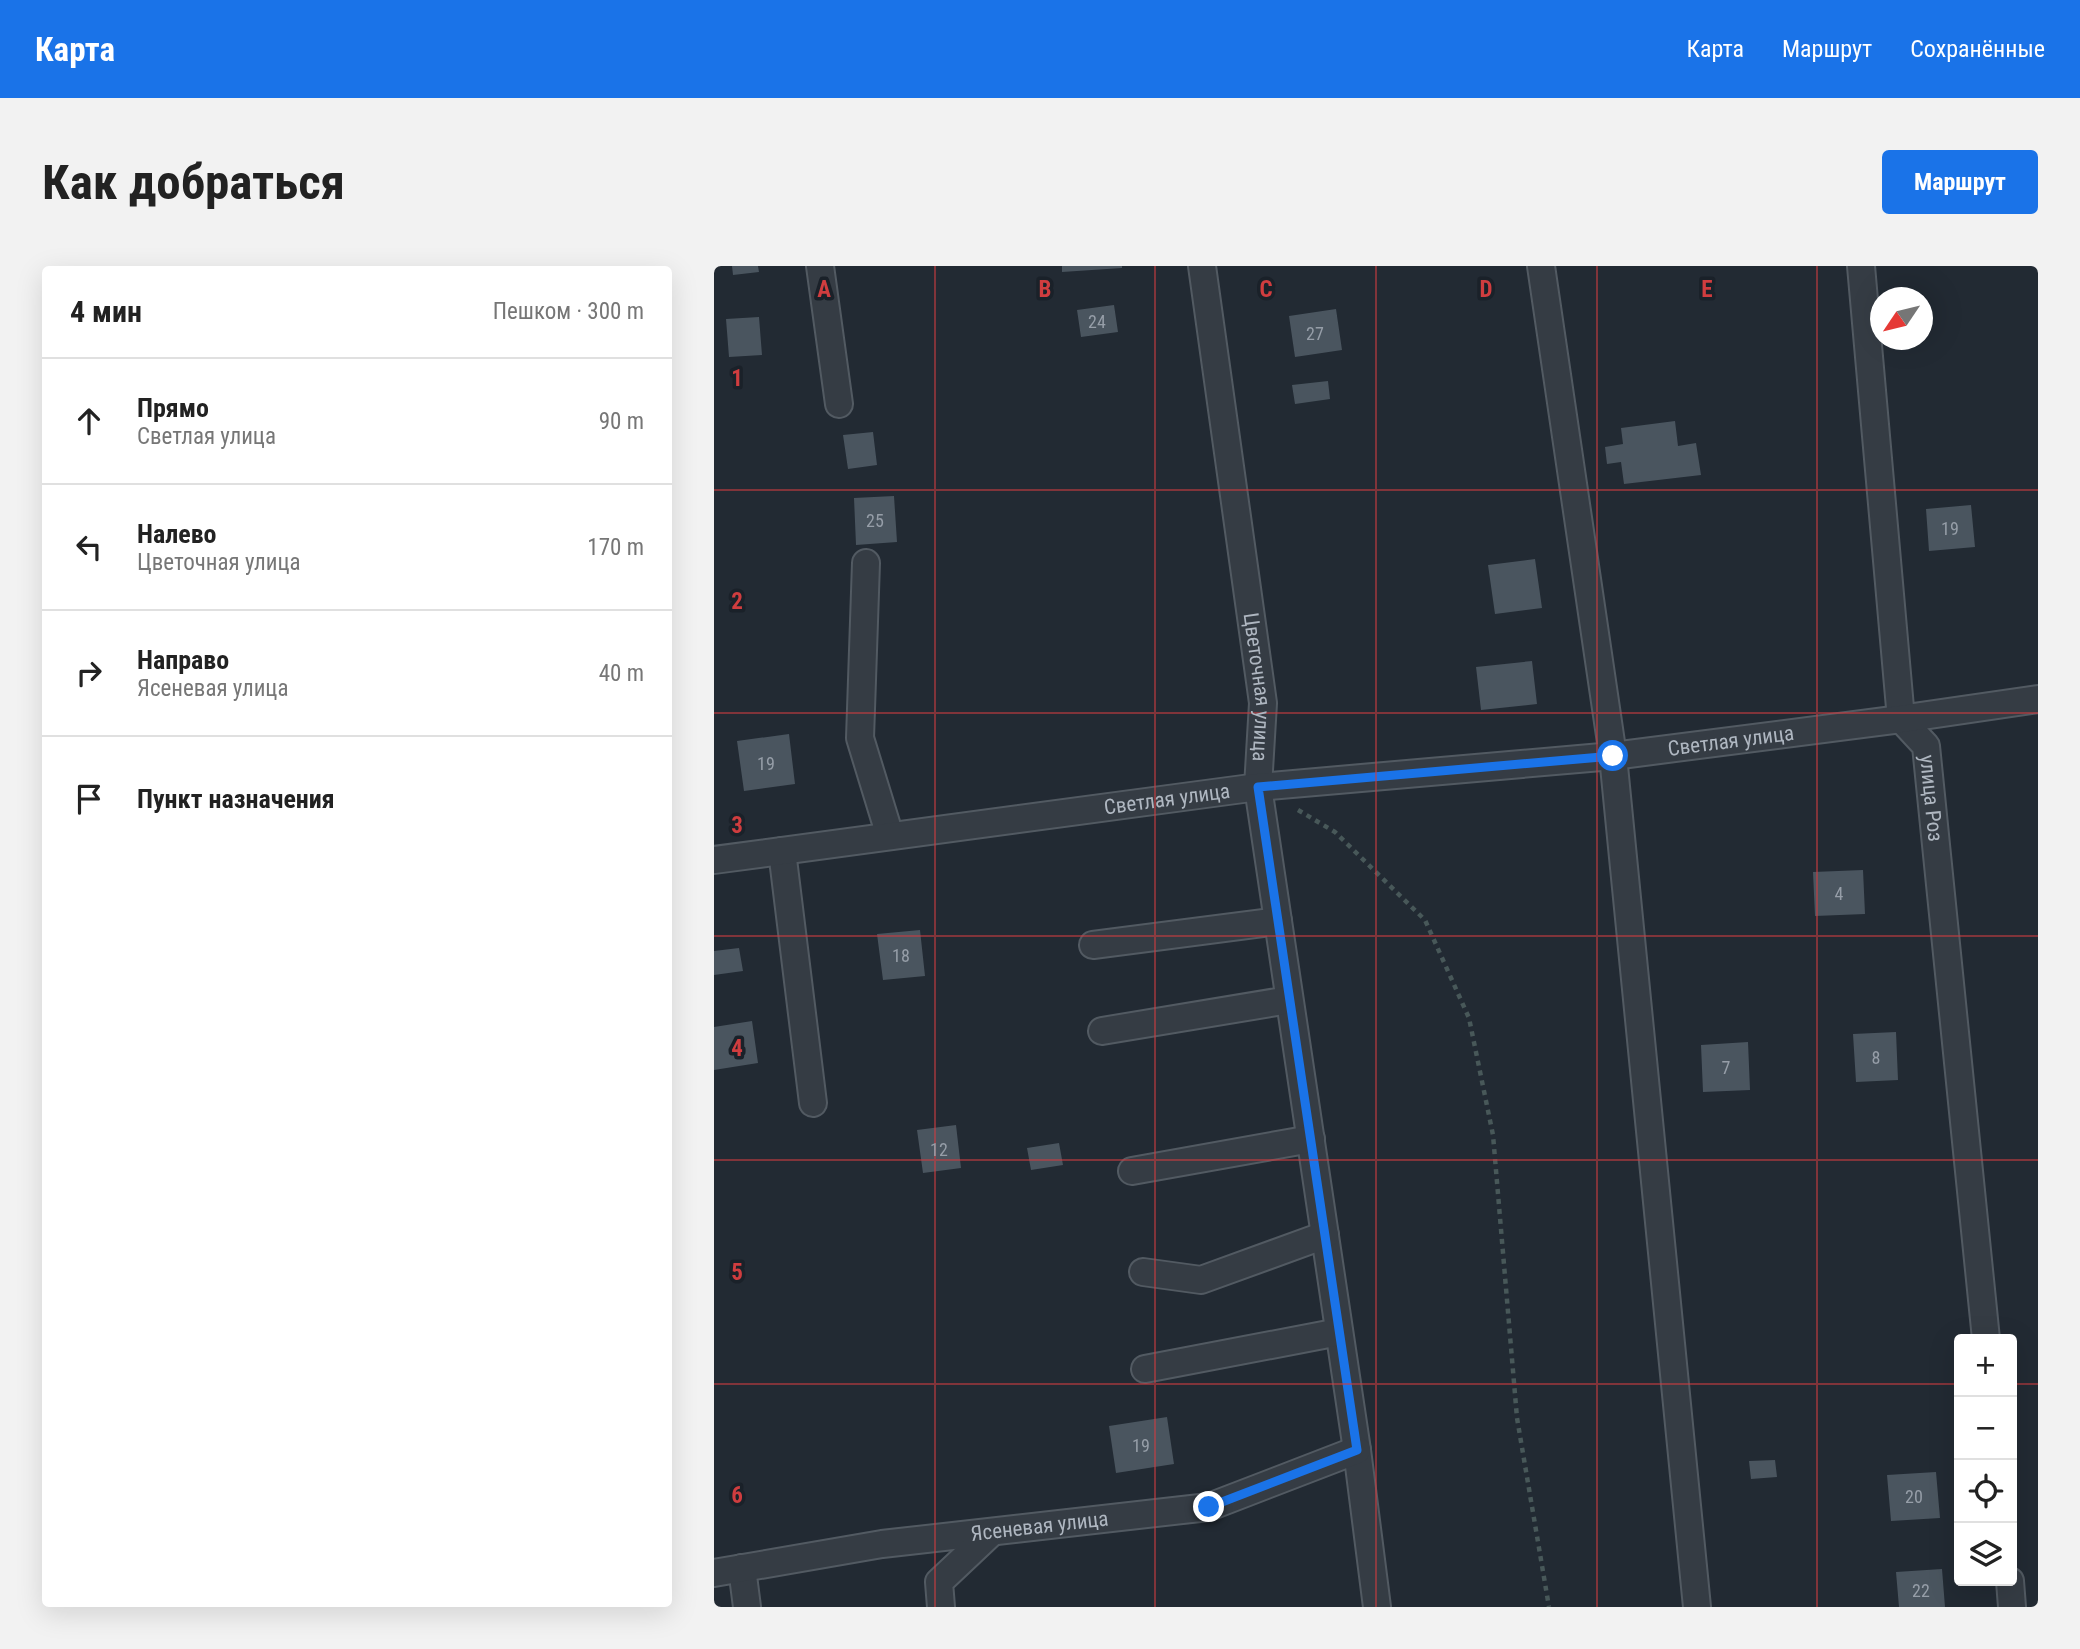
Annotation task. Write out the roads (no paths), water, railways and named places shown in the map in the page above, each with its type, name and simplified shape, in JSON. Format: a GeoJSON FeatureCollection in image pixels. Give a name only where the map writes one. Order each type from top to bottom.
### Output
{"type":"FeatureCollection","features":[{"type":"Feature","properties":{"kind":"street"},"geometry":{"type":"LineString","coordinates":[[820,266],[839,404]]}},
{"type":"Feature","properties":{"kind":"street","name":"Цветочная улица"},"geometry":{"type":"LineString","coordinates":[[1202,266],[1263,703],[1258,787],[1357,1450],[1377,1607]]}},
{"type":"Feature","properties":{"kind":"street"},"geometry":{"type":"LineString","coordinates":[[1541,266],[1613,756],[1697,1607]]}},
{"type":"Feature","properties":{"kind":"street"},"geometry":{"type":"LineString","coordinates":[[1861,266],[1901,719]]}},
{"type":"Feature","properties":{"kind":"street"},"geometry":{"type":"LineString","coordinates":[[866,563],[860,738],[890,836]]}},
{"type":"Feature","properties":{"kind":"street","name":"Светлая улица"},"geometry":{"type":"LineString","coordinates":[[714,860],[1258,787],[1613,756],[2038,699]]}},
{"type":"Feature","properties":{"kind":"street","name":"улица Роз"},"geometry":{"type":"LineString","coordinates":[[1901,719],[1926,746],[1985,1334]]}},
{"type":"Feature","properties":{"kind":"street"},"geometry":{"type":"LineString","coordinates":[[782,851],[813,1103]]}},
{"type":"Feature","properties":{"kind":"street"},"geometry":{"type":"LineString","coordinates":[[1093,945],[1278,921]]}},
{"type":"Feature","properties":{"kind":"street"},"geometry":{"type":"LineString","coordinates":[[1102,1031],[1289,1000]]}},
{"type":"Feature","properties":{"kind":"street"},"geometry":{"type":"LineString","coordinates":[[1132,1171],[1311,1139]]}},
{"type":"Feature","properties":{"kind":"street"},"geometry":{"type":"LineString","coordinates":[[1143,1272],[1201,1280],[1325,1235]]}},
{"type":"Feature","properties":{"kind":"street"},"geometry":{"type":"LineString","coordinates":[[1145,1369],[1339,1332]]}},
{"type":"Feature","properties":{"kind":"street","name":"Ясеневая улица"},"geometry":{"type":"LineString","coordinates":[[714,1573],[881,1545],[1209,1507],[1357,1450]]}},
{"type":"Feature","properties":{"kind":"street"},"geometry":{"type":"LineString","coordinates":[[941,1607],[939,1582],[992,1532]]}},
{"type":"Feature","properties":{"kind":"street"},"geometry":{"type":"LineString","coordinates":[[742,1568],[747,1607]]}},
{"type":"Feature","properties":{"kind":"street"},"geometry":{"type":"LineString","coordinates":[[2010,1586],[2012,1607]]}}]}
